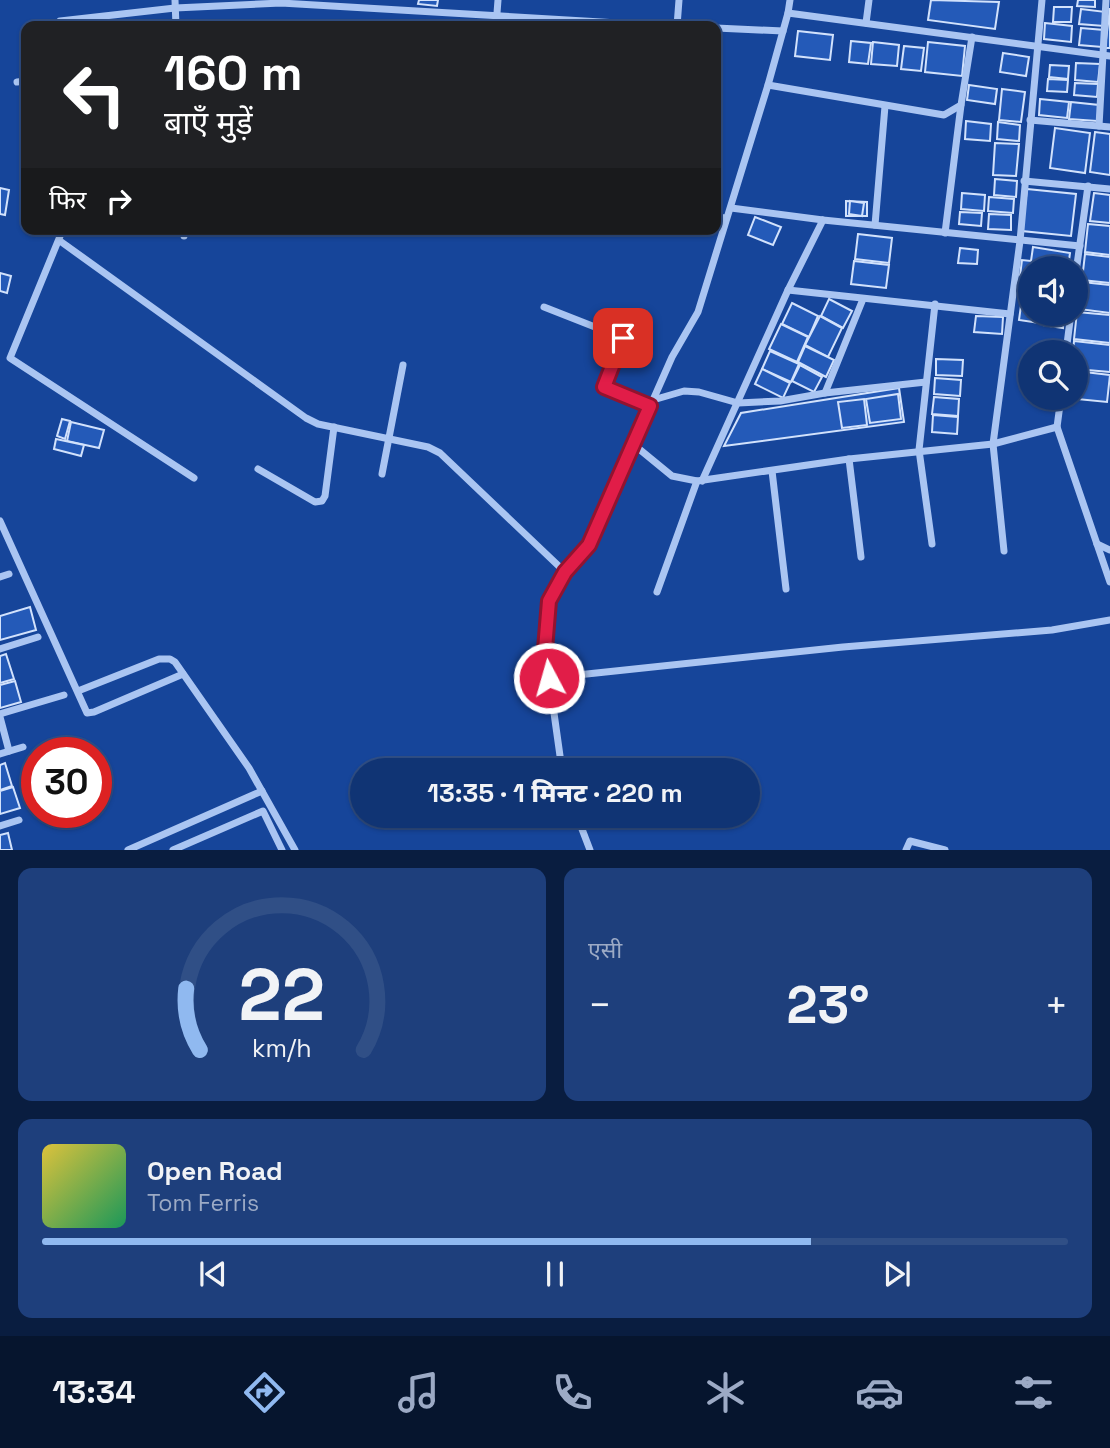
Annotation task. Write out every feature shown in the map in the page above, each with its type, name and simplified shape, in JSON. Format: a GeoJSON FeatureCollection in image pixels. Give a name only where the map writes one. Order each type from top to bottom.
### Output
{"type":"FeatureCollection","features":[{"type":"Feature","properties":{"kind":"street"},"geometry":{"type":"LineString","coordinates":[[496,21],[498,0]]}},
{"type":"Feature","properties":{"kind":"street"},"geometry":{"type":"LineString","coordinates":[[677,21],[679,0]]}},
{"type":"Feature","properties":{"kind":"street"},"geometry":{"type":"LineString","coordinates":[[721,235],[768,85],[789,13],[790,0]]}},
{"type":"Feature","properties":{"kind":"street"},"geometry":{"type":"LineString","coordinates":[[866,23],[869,0]]}},
{"type":"Feature","properties":{"kind":"street"},"geometry":{"type":"LineString","coordinates":[[1004,551],[993,444],[1020,241],[1042,0]]}},
{"type":"Feature","properties":{"kind":"street"},"geometry":{"type":"LineString","coordinates":[[1099,126],[1107,55],[1107,0]]}},
{"type":"Feature","properties":{"kind":"street"},"geometry":{"type":"LineString","coordinates":[[66,21],[175,4],[281,3],[591,21]]}},
{"type":"Feature","properties":{"kind":"street"},"geometry":{"type":"LineString","coordinates":[[789,13],[1107,55]]}},
{"type":"Feature","properties":{"kind":"street"},"geometry":{"type":"LineString","coordinates":[[721,28],[783,31]]}},
{"type":"Feature","properties":{"kind":"street"},"geometry":{"type":"LineString","coordinates":[[945,233],[972,37]]}},
{"type":"Feature","properties":{"kind":"street"},"geometry":{"type":"LineString","coordinates":[[17,82],[21,82]]}},
{"type":"Feature","properties":{"kind":"street"},"geometry":{"type":"LineString","coordinates":[[768,85],[944,115],[961,105]]}},
{"type":"Feature","properties":{"kind":"street"},"geometry":{"type":"LineString","coordinates":[[875,225],[885,106]]}},
{"type":"Feature","properties":{"kind":"street"},"geometry":{"type":"LineString","coordinates":[[1030,120],[1110,127]]}},
{"type":"Feature","properties":{"kind":"street"},"geometry":{"type":"LineString","coordinates":[[1024,181],[1110,188]]}},
{"type":"Feature","properties":{"kind":"street"},"geometry":{"type":"LineString","coordinates":[[1078,256],[1088,186]]}},
{"type":"Feature","properties":{"kind":"street"},"geometry":{"type":"LineString","coordinates":[[731,208],[1080,246]]}},
{"type":"Feature","properties":{"kind":"street"},"geometry":{"type":"LineString","coordinates":[[721,218],[726,218]]}},
{"type":"Feature","properties":{"kind":"street"},"geometry":{"type":"LineString","coordinates":[[657,592],[700,481],[822,220]]}},
{"type":"Feature","properties":{"kind":"street"},"geometry":{"type":"LineString","coordinates":[[62,235],[10,358],[194,478]]}},
{"type":"Feature","properties":{"kind":"street"},"geometry":{"type":"LineString","coordinates":[[560,758],[545,649],[549,601],[565,572],[589,545],[672,357],[698,312],[721,235]]}},
{"type":"Feature","properties":{"kind":"street"},"geometry":{"type":"LineString","coordinates":[[60,241],[306,418],[318,424],[428,447],[440,453],[565,572]]}},
{"type":"Feature","properties":{"kind":"street"},"geometry":{"type":"LineString","coordinates":[[788,290],[1010,314]]}},
{"type":"Feature","properties":{"kind":"street"},"geometry":{"type":"LineString","coordinates":[[825,393],[863,299]]}},
{"type":"Feature","properties":{"kind":"street"},"geometry":{"type":"LineString","coordinates":[[932,544],[919,450],[935,304]]}},
{"type":"Feature","properties":{"kind":"street"},"geometry":{"type":"LineString","coordinates":[[544,307],[623,338],[604,387],[652,403],[684,391],[699,392],[738,403],[780,401],[825,393],[926,382]]}},
{"type":"Feature","properties":{"kind":"street"},"geometry":{"type":"LineString","coordinates":[[382,474],[403,365]]}},
{"type":"Feature","properties":{"kind":"street"},"geometry":{"type":"LineString","coordinates":[[1059,410],[1057,427],[1110,582]]}},
{"type":"Feature","properties":{"kind":"street"},"geometry":{"type":"LineString","coordinates":[[257,469],[315,502],[322,501],[325,496],[334,427]]}},
{"type":"Feature","properties":{"kind":"street"},"geometry":{"type":"LineString","coordinates":[[633,444],[671,476],[700,481],[919,450],[993,444],[1057,427]]}},
{"type":"Feature","properties":{"kind":"street"},"geometry":{"type":"LineString","coordinates":[[849,459],[861,557]]}},
{"type":"Feature","properties":{"kind":"street"},"geometry":{"type":"LineString","coordinates":[[772,471],[786,589]]}},
{"type":"Feature","properties":{"kind":"street"},"geometry":{"type":"LineString","coordinates":[[0,522],[85,710],[91,713],[183,674]]}},
{"type":"Feature","properties":{"kind":"street"},"geometry":{"type":"LineString","coordinates":[[1096,543],[1110,550]]}},
{"type":"Feature","properties":{"kind":"street"},"geometry":{"type":"LineString","coordinates":[[0,577],[9,574]]}},
{"type":"Feature","properties":{"kind":"street"},"geometry":{"type":"LineString","coordinates":[[549,678],[844,647],[1052,630],[1110,620]]}},
{"type":"Feature","properties":{"kind":"street"},"geometry":{"type":"LineString","coordinates":[[0,649],[38,637]]}},
{"type":"Feature","properties":{"kind":"street"},"geometry":{"type":"LineString","coordinates":[[78,691],[164,658],[175,662],[249,768],[295,849]]}},
{"type":"Feature","properties":{"kind":"street"},"geometry":{"type":"LineString","coordinates":[[9,751],[0,716],[64,695]]}},
{"type":"Feature","properties":{"kind":"street"},"geometry":{"type":"LineString","coordinates":[[0,754],[21,748]]}},
{"type":"Feature","properties":{"kind":"street"},"geometry":{"type":"LineString","coordinates":[[128,849],[262,791]]}},
{"type":"Feature","properties":{"kind":"street"},"geometry":{"type":"LineString","coordinates":[[173,849],[264,811],[282,849]]}},
{"type":"Feature","properties":{"kind":"street"},"geometry":{"type":"LineString","coordinates":[[0,826],[19,820]]}},
{"type":"Feature","properties":{"kind":"street"},"geometry":{"type":"LineString","coordinates":[[582,828],[590,849]]}},
{"type":"Feature","properties":{"kind":"street"},"geometry":{"type":"LineString","coordinates":[[906,849],[910,841],[945,849]]}},
{"type":"Feature","properties":{"kind":"building"},"geometry":{"type":"Polygon","coordinates":[[[419,0],[438,0],[437,6],[418,4],[419,0]]]}},
{"type":"Feature","properties":{"kind":"building"},"geometry":{"type":"Polygon","coordinates":[[[931,0],[999,2],[995,29],[928,20],[931,0]]]}},
{"type":"Feature","properties":{"kind":"building"},"geometry":{"type":"Polygon","coordinates":[[[1078,0],[1095,0],[1095,7],[1077,6],[1078,0]]]}},
{"type":"Feature","properties":{"kind":"building"},"geometry":{"type":"Polygon","coordinates":[[[1054,7],[1072,7],[1071,22],[1053,22],[1054,7]]]}},
{"type":"Feature","properties":{"kind":"building"},"geometry":{"type":"Polygon","coordinates":[[[1110,8],[1110,48],[1105,48],[1110,8]]]}},
{"type":"Feature","properties":{"kind":"building"},"geometry":{"type":"Polygon","coordinates":[[[1081,9],[1106,12],[1104,26],[1079,24],[1081,9]]]}},
{"type":"Feature","properties":{"kind":"building"},"geometry":{"type":"Polygon","coordinates":[[[1045,23],[1072,26],[1071,42],[1044,39],[1045,23]]]}},
{"type":"Feature","properties":{"kind":"building"},"geometry":{"type":"Polygon","coordinates":[[[1081,28],[1104,30],[1102,47],[1079,45],[1081,28]]]}},
{"type":"Feature","properties":{"kind":"building"},"geometry":{"type":"Polygon","coordinates":[[[798,31],[833,35],[830,60],[795,56],[798,31]]]}},
{"type":"Feature","properties":{"kind":"building"},"geometry":{"type":"Polygon","coordinates":[[[851,41],[871,43],[868,64],[849,62],[851,41]]]}},
{"type":"Feature","properties":{"kind":"building"},"geometry":{"type":"Polygon","coordinates":[[[873,42],[899,45],[897,66],[871,64],[873,42]]]}},
{"type":"Feature","properties":{"kind":"building"},"geometry":{"type":"Polygon","coordinates":[[[928,42],[965,46],[962,76],[925,72],[928,42]]]}},
{"type":"Feature","properties":{"kind":"building"},"geometry":{"type":"Polygon","coordinates":[[[904,46],[924,48],[921,71],[901,69],[904,46]]]}},
{"type":"Feature","properties":{"kind":"building"},"geometry":{"type":"Polygon","coordinates":[[[1003,53],[1029,57],[1026,76],[1000,72],[1003,53]]]}},
{"type":"Feature","properties":{"kind":"building"},"geometry":{"type":"Polygon","coordinates":[[[1076,63],[1100,64],[1098,82],[1075,80],[1076,63]]]}},
{"type":"Feature","properties":{"kind":"building"},"geometry":{"type":"Polygon","coordinates":[[[1050,65],[1069,66],[1068,79],[1049,77],[1050,65]]]}},
{"type":"Feature","properties":{"kind":"building"},"geometry":{"type":"Polygon","coordinates":[[[1048,79],[1068,80],[1067,92],[1047,91],[1048,79]]]}},
{"type":"Feature","properties":{"kind":"building"},"geometry":{"type":"Polygon","coordinates":[[[1075,83],[1098,84],[1097,97],[1074,95],[1075,83]]]}},
{"type":"Feature","properties":{"kind":"building"},"geometry":{"type":"Polygon","coordinates":[[[969,85],[997,89],[995,104],[967,100],[969,85]]]}},
{"type":"Feature","properties":{"kind":"building"},"geometry":{"type":"Polygon","coordinates":[[[1002,89],[1025,92],[1021,122],[999,120],[1002,89]]]}},
{"type":"Feature","properties":{"kind":"building"},"geometry":{"type":"Polygon","coordinates":[[[1040,99],[1069,102],[1067,118],[1039,115],[1040,99]]]}},
{"type":"Feature","properties":{"kind":"building"},"geometry":{"type":"Polygon","coordinates":[[[1071,102],[1099,105],[1097,121],[1069,119],[1071,102]]]}},
{"type":"Feature","properties":{"kind":"building"},"geometry":{"type":"Polygon","coordinates":[[[966,121],[991,124],[990,141],[965,139],[966,121]]]}},
{"type":"Feature","properties":{"kind":"building"},"geometry":{"type":"Polygon","coordinates":[[[998,122],[1020,125],[1019,141],[997,139],[998,122]]]}},
{"type":"Feature","properties":{"kind":"building"},"geometry":{"type":"Polygon","coordinates":[[[1055,128],[1090,133],[1085,173],[1050,168],[1055,128]]]}},
{"type":"Feature","properties":{"kind":"building"},"geometry":{"type":"Polygon","coordinates":[[[1095,132],[1110,134],[1110,175],[1090,172],[1095,132]]]}},
{"type":"Feature","properties":{"kind":"building"},"geometry":{"type":"Polygon","coordinates":[[[995,143],[1019,144],[1016,176],[993,175],[995,143]]]}},
{"type":"Feature","properties":{"kind":"building"},"geometry":{"type":"Polygon","coordinates":[[[995,179],[1017,181],[1016,197],[994,195],[995,179]]]}},
{"type":"Feature","properties":{"kind":"building"},"geometry":{"type":"Polygon","coordinates":[[[0,188],[9,190],[5,215],[0,214],[0,188]]]}},
{"type":"Feature","properties":{"kind":"building"},"geometry":{"type":"Polygon","coordinates":[[[1027,189],[1076,194],[1071,236],[1022,231],[1027,189]]]}},
{"type":"Feature","properties":{"kind":"building"},"geometry":{"type":"Polygon","coordinates":[[[962,193],[985,195],[984,211],[961,209],[962,193]]]}},
{"type":"Feature","properties":{"kind":"building"},"geometry":{"type":"Polygon","coordinates":[[[1094,193],[1110,195],[1110,223],[1090,221],[1094,193]]]}},
{"type":"Feature","properties":{"kind":"building"},"geometry":{"type":"Polygon","coordinates":[[[989,197],[1014,199],[1013,213],[988,211],[989,197]]]}},
{"type":"Feature","properties":{"kind":"building"},"geometry":{"type":"Polygon","coordinates":[[[846,201],[867,202],[867,216],[846,216],[846,201]]]}},
{"type":"Feature","properties":{"kind":"building"},"geometry":{"type":"Polygon","coordinates":[[[850,201],[864,203],[862,216],[849,214],[850,201]]]}},
{"type":"Feature","properties":{"kind":"building"},"geometry":{"type":"Polygon","coordinates":[[[960,212],[982,213],[981,226],[959,224],[960,212]]]}},
{"type":"Feature","properties":{"kind":"building"},"geometry":{"type":"Polygon","coordinates":[[[989,214],[1011,215],[1011,230],[988,229],[989,214]]]}},
{"type":"Feature","properties":{"kind":"building"},"geometry":{"type":"Polygon","coordinates":[[[755,217],[781,227],[773,245],[748,235],[755,217]]]}},
{"type":"Feature","properties":{"kind":"building"},"geometry":{"type":"Polygon","coordinates":[[[1088,224],[1110,226],[1110,255],[1085,252],[1088,224]]]}},
{"type":"Feature","properties":{"kind":"building"},"geometry":{"type":"Polygon","coordinates":[[[858,234],[892,238],[889,263],[855,259],[858,234]]]}},
{"type":"Feature","properties":{"kind":"building"},"geometry":{"type":"Polygon","coordinates":[[[1033,247],[1070,253],[1070,256],[1032,256],[1033,247]]]}},
{"type":"Feature","properties":{"kind":"building"},"geometry":{"type":"Polygon","coordinates":[[[960,248],[978,250],[977,264],[958,263],[960,248]]]}},
{"type":"Feature","properties":{"kind":"building"},"geometry":{"type":"Polygon","coordinates":[[[1085,254],[1110,257],[1110,283],[1088,281],[1088,256],[1085,254]]]}},
{"type":"Feature","properties":{"kind":"building"},"geometry":{"type":"Polygon","coordinates":[[[854,261],[889,265],[886,288],[851,284],[854,261]]]}},
{"type":"Feature","properties":{"kind":"building"},"geometry":{"type":"Polygon","coordinates":[[[0,273],[11,276],[7,293],[0,291],[0,273]]]}},
{"type":"Feature","properties":{"kind":"building"},"geometry":{"type":"Polygon","coordinates":[[[1088,283],[1110,285],[1110,313],[1088,310],[1088,283]]]}},
{"type":"Feature","properties":{"kind":"building"},"geometry":{"type":"Polygon","coordinates":[[[829,299],[852,311],[843,328],[821,316],[829,299]]]}},
{"type":"Feature","properties":{"kind":"building"},"geometry":{"type":"Polygon","coordinates":[[[792,303],[818,316],[809,337],[782,324],[792,303]]]}},
{"type":"Feature","properties":{"kind":"building"},"geometry":{"type":"Polygon","coordinates":[[[1088,313],[1110,315],[1110,343],[1074,339],[1075,326],[1088,326],[1088,313]]]}},
{"type":"Feature","properties":{"kind":"building"},"geometry":{"type":"Polygon","coordinates":[[[820,316],[842,328],[828,357],[805,345],[820,316]]]}},
{"type":"Feature","properties":{"kind":"building"},"geometry":{"type":"Polygon","coordinates":[[[976,316],[1003,317],[1002,334],[974,332],[976,316]]]}},
{"type":"Feature","properties":{"kind":"building"},"geometry":{"type":"Polygon","coordinates":[[[781,324],[808,337],[797,362],[769,349],[781,324]]]}},
{"type":"Feature","properties":{"kind":"building"},"geometry":{"type":"Polygon","coordinates":[[[1088,343],[1110,345],[1110,372],[1088,370],[1088,343]]]}},
{"type":"Feature","properties":{"kind":"building"},"geometry":{"type":"Polygon","coordinates":[[[805,346],[834,360],[826,377],[798,362],[805,346]]]}},
{"type":"Feature","properties":{"kind":"building"},"geometry":{"type":"Polygon","coordinates":[[[770,351],[799,364],[791,382],[762,369],[770,351]]]}},
{"type":"Feature","properties":{"kind":"building"},"geometry":{"type":"Polygon","coordinates":[[[936,359],[963,360],[962,376],[936,375],[936,359]]]}},
{"type":"Feature","properties":{"kind":"building"},"geometry":{"type":"Polygon","coordinates":[[[800,365],[822,377],[814,392],[792,381],[800,365]]]}},
{"type":"Feature","properties":{"kind":"building"},"geometry":{"type":"Polygon","coordinates":[[[762,369],[790,383],[783,398],[755,384],[762,369]]]}},
{"type":"Feature","properties":{"kind":"building"},"geometry":{"type":"Polygon","coordinates":[[[1088,372],[1110,375],[1107,402],[1088,400],[1088,372]]]}},
{"type":"Feature","properties":{"kind":"building"},"geometry":{"type":"Polygon","coordinates":[[[935,378],[961,380],[960,396],[934,394],[935,378]]]}},
{"type":"Feature","properties":{"kind":"building"},"geometry":{"type":"Polygon","coordinates":[[[899,388],[904,422],[724,446],[741,413],[899,388]]]}},
{"type":"Feature","properties":{"kind":"building"},"geometry":{"type":"Polygon","coordinates":[[[898,394],[901,419],[870,423],[866,399],[898,394]]]}},
{"type":"Feature","properties":{"kind":"building"},"geometry":{"type":"Polygon","coordinates":[[[934,397],[959,399],[958,416],[932,414],[934,397]]]}},
{"type":"Feature","properties":{"kind":"building"},"geometry":{"type":"Polygon","coordinates":[[[864,399],[867,425],[842,428],[838,402],[864,399]]]}},
{"type":"Feature","properties":{"kind":"building"},"geometry":{"type":"Polygon","coordinates":[[[933,415],[958,417],[957,434],[932,432],[933,415]]]}},
{"type":"Feature","properties":{"kind":"building"},"geometry":{"type":"Polygon","coordinates":[[[62,419],[70,421],[65,439],[57,436],[62,419]]]}},
{"type":"Feature","properties":{"kind":"building"},"geometry":{"type":"Polygon","coordinates":[[[71,422],[104,430],[99,448],[67,441],[71,422]]]}},
{"type":"Feature","properties":{"kind":"building"},"geometry":{"type":"Polygon","coordinates":[[[56,439],[84,445],[81,456],[54,449],[56,439]]]}},
{"type":"Feature","properties":{"kind":"building"},"geometry":{"type":"Polygon","coordinates":[[[30,607],[36,630],[0,640],[0,616],[30,607]]]}},
{"type":"Feature","properties":{"kind":"building"},"geometry":{"type":"Polygon","coordinates":[[[6,654],[14,679],[0,683],[0,656],[6,654]]]}},
{"type":"Feature","properties":{"kind":"building"},"geometry":{"type":"Polygon","coordinates":[[[15,681],[21,702],[0,708],[0,685],[15,681]]]}},
{"type":"Feature","properties":{"kind":"building"},"geometry":{"type":"Polygon","coordinates":[[[5,763],[12,786],[0,790],[0,765],[5,763]]]}},
{"type":"Feature","properties":{"kind":"building"},"geometry":{"type":"Polygon","coordinates":[[[13,787],[20,808],[0,814],[0,791],[13,787]]]}},
{"type":"Feature","properties":{"kind":"building"},"geometry":{"type":"Polygon","coordinates":[[[8,833],[12,850],[0,850],[0,835],[8,833]]]}},
{"type":"Feature","properties":{"kind":"route"},"geometry":{"type":"LineString","coordinates":[[549,678],[545,649],[549,601],[565,572],[589,545],[650,406],[604,387],[623,338]]}}]}
